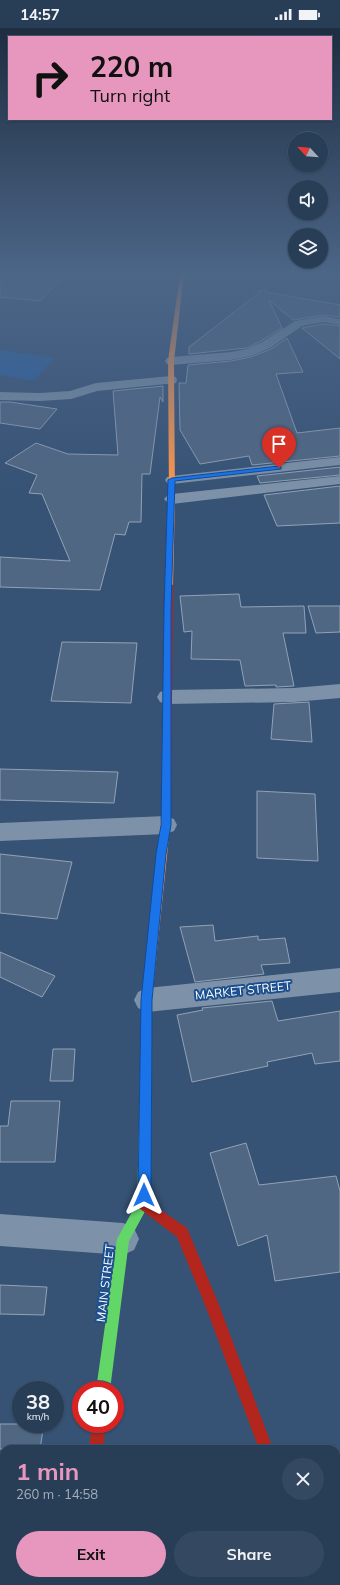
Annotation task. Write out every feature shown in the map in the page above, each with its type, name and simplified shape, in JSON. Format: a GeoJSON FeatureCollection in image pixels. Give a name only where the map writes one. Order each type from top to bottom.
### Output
{"type":"FeatureCollection","features":[{"type":"Feature","properties":{"kind":"street","name":"MAIN STREET"},"geometry":{"type":"LineString","coordinates":[[104,1381],[123,1239],[143,1204],[144,1195],[147,1000],[161,854],[166,825],[168,608],[172,499],[171,361],[173,347]]}},
{"type":"Feature","properties":{"kind":"street"},"geometry":{"type":"LineString","coordinates":[[171,361],[231,356],[251,352],[262,347]]}},
{"type":"Feature","properties":{"kind":"street"},"geometry":{"type":"LineString","coordinates":[[0,396],[40,397],[71,395],[96,387],[171,380]]}},
{"type":"Feature","properties":{"kind":"street"},"geometry":{"type":"LineString","coordinates":[[172,480],[340,461]]}},
{"type":"Feature","properties":{"kind":"street"},"geometry":{"type":"LineString","coordinates":[[172,499],[340,480]]}},
{"type":"Feature","properties":{"kind":"street"},"geometry":{"type":"LineString","coordinates":[[167,697],[294,695],[340,691]]}},
{"type":"Feature","properties":{"kind":"street"},"geometry":{"type":"LineString","coordinates":[[0,832],[166,825]]}},
{"type":"Feature","properties":{"kind":"street","name":"MARKET STREET"},"geometry":{"type":"LineString","coordinates":[[147,1000],[340,980]]}},
{"type":"Feature","properties":{"kind":"street"},"geometry":{"type":"LineString","coordinates":[[143,1204],[182,1233],[212,1305],[264,1445]]}},
{"type":"Feature","properties":{"kind":"street"},"geometry":{"type":"LineString","coordinates":[[0,1230],[123,1239]]}},
{"type":"Feature","properties":{"kind":"street"},"geometry":{"type":"LineString","coordinates":[[96,1445],[98,1433]]}},
{"type":"Feature","properties":{"kind":"shaded area"},"geometry":{"type":"Polygon","coordinates":[[[0,350],[55,358],[33,381],[0,375],[0,350]]]}},
{"type":"Feature","properties":{"kind":"building"},"geometry":{"type":"Polygon","coordinates":[[[189,347],[250,347],[189,354],[189,347]]]}},
{"type":"Feature","properties":{"kind":"building"},"geometry":{"type":"Polygon","coordinates":[[[274,347],[291,347],[303,372],[276,374],[297,433],[340,428],[340,456],[252,465],[249,456],[200,464],[180,430],[179,383],[186,383],[188,365],[231,361],[251,357],[274,347]]]}},
{"type":"Feature","properties":{"kind":"building"},"geometry":{"type":"Polygon","coordinates":[[[325,347],[340,347],[340,359],[325,347]]]}},
{"type":"Feature","properties":{"kind":"building"},"geometry":{"type":"Polygon","coordinates":[[[163,386],[163,402],[160,397],[150,474],[142,474],[141,522],[129,522],[125,535],[115,534],[100,590],[0,587],[0,557],[70,561],[42,494],[29,493],[37,475],[5,463],[36,443],[68,454],[118,455],[113,391],[163,386]]]}},
{"type":"Feature","properties":{"kind":"building"},"geometry":{"type":"Polygon","coordinates":[[[0,402],[10,402],[57,409],[40,429],[0,423],[0,402]]]}},
{"type":"Feature","properties":{"kind":"building"},"geometry":{"type":"Polygon","coordinates":[[[340,467],[340,475],[260,483],[257,476],[340,467]]]}},
{"type":"Feature","properties":{"kind":"building"},"geometry":{"type":"Polygon","coordinates":[[[340,486],[340,523],[277,526],[264,495],[340,486]]]}},
{"type":"Feature","properties":{"kind":"building"},"geometry":{"type":"Polygon","coordinates":[[[239,594],[241,607],[304,606],[306,633],[283,633],[294,686],[245,686],[240,660],[191,659],[192,631],[184,632],[180,596],[239,594]]]}},
{"type":"Feature","properties":{"kind":"building"},"geometry":{"type":"Polygon","coordinates":[[[308,606],[340,606],[340,632],[316,633],[308,606]]]}},
{"type":"Feature","properties":{"kind":"building"},"geometry":{"type":"Polygon","coordinates":[[[62,642],[137,643],[131,703],[51,701],[62,642]]]}},
{"type":"Feature","properties":{"kind":"building"},"geometry":{"type":"Polygon","coordinates":[[[309,702],[312,742],[271,739],[274,704],[309,702]]]}},
{"type":"Feature","properties":{"kind":"building"},"geometry":{"type":"Polygon","coordinates":[[[0,769],[118,772],[114,803],[0,800],[0,769]]]}},
{"type":"Feature","properties":{"kind":"building"},"geometry":{"type":"Polygon","coordinates":[[[257,791],[315,794],[318,861],[257,858],[257,791]]]}},
{"type":"Feature","properties":{"kind":"building"},"geometry":{"type":"Polygon","coordinates":[[[0,854],[72,862],[57,919],[0,913],[0,854]]]}},
{"type":"Feature","properties":{"kind":"building"},"geometry":{"type":"Polygon","coordinates":[[[213,925],[215,941],[258,936],[258,940],[285,938],[290,963],[261,965],[264,974],[195,982],[180,927],[213,925]]]}},
{"type":"Feature","properties":{"kind":"building"},"geometry":{"type":"Polygon","coordinates":[[[0,952],[55,976],[42,997],[0,977],[0,952]]]}},
{"type":"Feature","properties":{"kind":"building"},"geometry":{"type":"Polygon","coordinates":[[[272,1001],[278,1021],[340,1011],[340,1061],[315,1064],[312,1053],[267,1062],[268,1066],[192,1082],[177,1015],[203,1010],[202,1008],[272,1001]]]}},
{"type":"Feature","properties":{"kind":"building"},"geometry":{"type":"Polygon","coordinates":[[[53,1049],[75,1049],[73,1081],[50,1081],[53,1049]]]}},
{"type":"Feature","properties":{"kind":"building"},"geometry":{"type":"Polygon","coordinates":[[[11,1101],[60,1101],[55,1162],[0,1162],[0,1126],[8,1126],[11,1101]]]}},
{"type":"Feature","properties":{"kind":"building"},"geometry":{"type":"Polygon","coordinates":[[[246,1143],[259,1185],[336,1176],[340,1191],[340,1272],[275,1281],[267,1235],[238,1246],[210,1153],[246,1143]]]}},
{"type":"Feature","properties":{"kind":"building"},"geometry":{"type":"Polygon","coordinates":[[[0,1285],[47,1287],[44,1315],[0,1314],[0,1285]]]}},
{"type":"Feature","properties":{"kind":"building"},"geometry":{"type":"Polygon","coordinates":[[[0,1424],[12,1424],[12,1433],[43,1433],[41,1445],[0,1445],[0,1424]]]}},
{"type":"Feature","properties":{"kind":"traffic: fast"},"geometry":{"type":"LineString","coordinates":[[104,1381],[123,1239],[143,1204],[146,1088]]}},
{"type":"Feature","properties":{"kind":"traffic: slow"},"geometry":{"type":"LineString","coordinates":[[169,585],[172,499],[171,361],[173,347]]}},
{"type":"Feature","properties":{"kind":"traffic: slow"},"geometry":{"type":"LineString","coordinates":[[146,1088],[147,1000],[166,817]]}},
{"type":"Feature","properties":{"kind":"traffic: jam"},"geometry":{"type":"LineString","coordinates":[[166,817],[169,585]]}},
{"type":"Feature","properties":{"kind":"traffic: jam"},"geometry":{"type":"LineString","coordinates":[[143,1204],[182,1233],[212,1305],[264,1445]]}},
{"type":"Feature","properties":{"kind":"traffic: jam"},"geometry":{"type":"LineString","coordinates":[[96,1445],[98,1433]]}},
{"type":"Feature","properties":{"kind":"route"},"geometry":{"type":"LineString","coordinates":[[144,1195],[147,1000],[161,854],[166,825],[168,608],[172,480],[279,468]]}}]}
